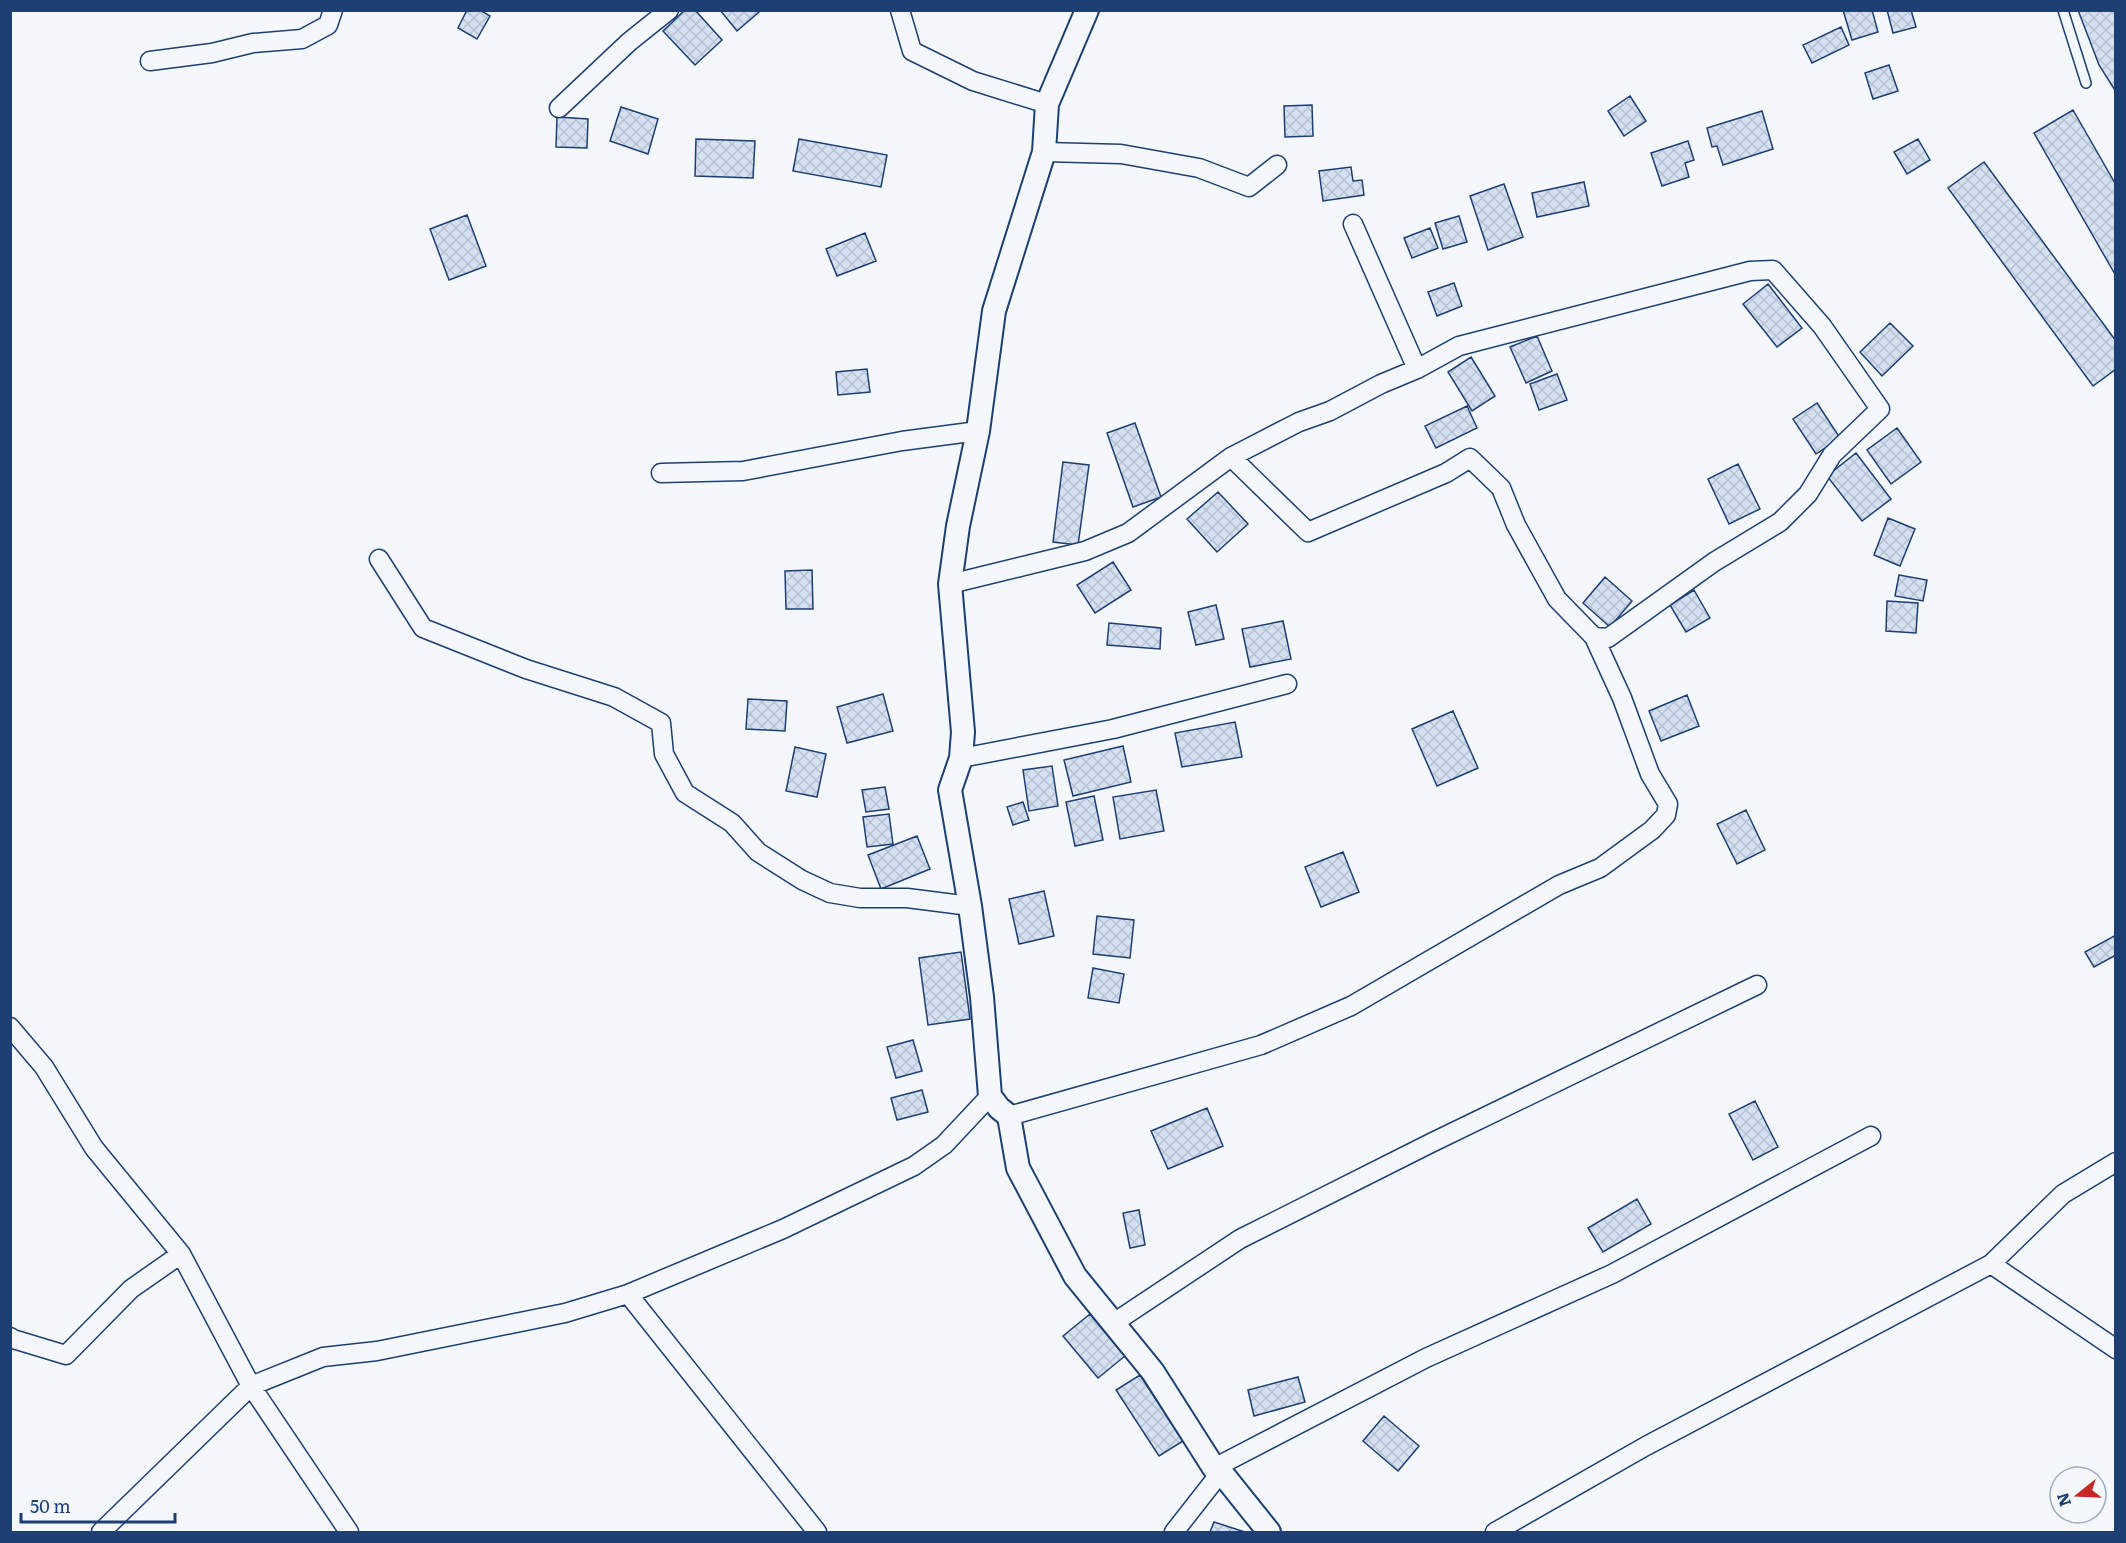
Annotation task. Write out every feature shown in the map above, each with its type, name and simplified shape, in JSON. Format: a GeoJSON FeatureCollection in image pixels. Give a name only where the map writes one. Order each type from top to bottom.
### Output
{"type":"FeatureCollection","features":[{"type":"Feature","properties":{"kind":"street"},"geometry":{"type":"LineString","coordinates":[[150,61],[212,53],[253,43],[302,39],[328,25],[333,10]]}},
{"type":"Feature","properties":{"kind":"street"},"geometry":{"type":"LineString","coordinates":[[559,108],[629,42],[669,10]]}},
{"type":"Feature","properties":{"kind":"street"},"geometry":{"type":"LineString","coordinates":[[900,10],[912,51],[973,81],[1047,104]]}},
{"type":"Feature","properties":{"kind":"street"},"geometry":{"type":"LineString","coordinates":[[1087,10],[1047,104],[1044,152],[994,311],[978,430],[958,526],[950,584],[963,732],[961,758],[950,790],[970,906],[982,997],[990,1096],[1009,1116],[1018,1168],[1075,1276],[1153,1372],[1217,1470],[1269,1533]]}},
{"type":"Feature","properties":{"kind":"street"},"geometry":{"type":"LineString","coordinates":[[1044,152],[1121,154],[1199,168],[1250,187],[1276,165]]}},
{"type":"Feature","properties":{"kind":"street"},"geometry":{"type":"LineString","coordinates":[[1353,224],[1417,369]]}},
{"type":"Feature","properties":{"kind":"street"},"geometry":{"type":"LineString","coordinates":[[950,584],[1084,551],[1128,533],[1230,457],[1299,422],[1330,411],[1381,384],[1417,369],[1459,346],[1750,271],[1773,270],[1822,326],[1880,409],[1832,455],[1808,494],[1780,522],[1714,562],[1608,638],[1594,637]]}},
{"type":"Feature","properties":{"kind":"street"},"geometry":{"type":"LineString","coordinates":[[662,473],[743,471],[902,441],[978,430]]}},
{"type":"Feature","properties":{"kind":"street"},"geometry":{"type":"LineString","coordinates":[[1009,1116],[1261,1045],[1351,1006],[1559,885],[1600,868],[1652,830],[1666,815],[1668,804],[1650,774],[1622,698],[1594,637],[1557,599],[1516,525],[1501,488],[1470,458],[1446,473],[1308,532],[1230,457]]}},
{"type":"Feature","properties":{"kind":"street"},"geometry":{"type":"LineString","coordinates":[[379,559],[423,628],[526,669],[614,697],[661,723],[664,754],[685,793],[732,823],[758,852],[801,880],[830,893],[860,898],[907,898],[970,906]]}},
{"type":"Feature","properties":{"kind":"street"},"geometry":{"type":"LineString","coordinates":[[961,758],[1113,729],[1287,684]]}},
{"type":"Feature","properties":{"kind":"street"},"geometry":{"type":"LineString","coordinates":[[1112,1324],[1240,1239],[1431,1143],[1758,985]]}},
{"type":"Feature","properties":{"kind":"street"},"geometry":{"type":"LineString","coordinates":[[10,1027],[44,1067],[94,1148],[181,1254],[251,1386],[349,1533]]}},
{"type":"Feature","properties":{"kind":"street"},"geometry":{"type":"LineString","coordinates":[[102,1533],[251,1386],[323,1357],[377,1351],[565,1313],[628,1294],[783,1229],[914,1166],[944,1145],[990,1096]]}},
{"type":"Feature","properties":{"kind":"street"},"geometry":{"type":"LineString","coordinates":[[1174,1533],[1217,1470],[1426,1358],[1612,1274],[1871,1136]]}},
{"type":"Feature","properties":{"kind":"street"},"geometry":{"type":"LineString","coordinates":[[1495,1533],[1646,1446],[1991,1264],[2063,1194],[2115,1162]]}},
{"type":"Feature","properties":{"kind":"street"},"geometry":{"type":"LineString","coordinates":[[10,1337],[66,1355],[131,1289],[181,1254]]}},
{"type":"Feature","properties":{"kind":"street"},"geometry":{"type":"LineString","coordinates":[[1991,1264],[2115,1349]]}},
{"type":"Feature","properties":{"kind":"street"},"geometry":{"type":"LineString","coordinates":[[628,1294],[817,1533]]}},
{"type":"Feature","properties":{"kind":"lane"},"geometry":{"type":"LineString","coordinates":[[2064,10],[2086,83]]}},
{"type":"Feature","properties":{"kind":"building"},"geometry":{"type":"Polygon","coordinates":[[[467,10],[480,10],[490,16],[477,39],[458,28],[467,10]]]}},
{"type":"Feature","properties":{"kind":"building"},"geometry":{"type":"Polygon","coordinates":[[[685,10],[695,10],[722,40],[695,65],[663,31],[685,10]]]}},
{"type":"Feature","properties":{"kind":"building"},"geometry":{"type":"Polygon","coordinates":[[[720,10],[758,10],[759,12],[737,31],[720,10]]]}},
{"type":"Feature","properties":{"kind":"building"},"geometry":{"type":"Polygon","coordinates":[[[1843,10],[1872,10],[1878,32],[1852,40],[1843,10]]]}},
{"type":"Feature","properties":{"kind":"building"},"geometry":{"type":"Polygon","coordinates":[[[1887,10],[1911,10],[1916,27],[1893,33],[1887,10]]]}},
{"type":"Feature","properties":{"kind":"building"},"geometry":{"type":"Polygon","coordinates":[[[2078,10],[2116,10],[2116,92],[2099,65],[2078,10]]]}},
{"type":"Feature","properties":{"kind":"building"},"geometry":{"type":"Polygon","coordinates":[[[1841,27],[1849,45],[1812,63],[1803,45],[1841,27]]]}},
{"type":"Feature","properties":{"kind":"building"},"geometry":{"type":"Polygon","coordinates":[[[1889,65],[1898,91],[1873,99],[1865,73],[1889,65]]]}},
{"type":"Feature","properties":{"kind":"building"},"geometry":{"type":"Polygon","coordinates":[[[1630,96],[1646,121],[1624,136],[1608,111],[1630,96]]]}},
{"type":"Feature","properties":{"kind":"building"},"geometry":{"type":"Polygon","coordinates":[[[1312,105],[1313,136],[1285,137],[1284,106],[1312,105]]]}},
{"type":"Feature","properties":{"kind":"building"},"geometry":{"type":"Polygon","coordinates":[[[621,107],[658,119],[648,154],[610,141],[621,107]]]}},
{"type":"Feature","properties":{"kind":"building"},"geometry":{"type":"Polygon","coordinates":[[[2073,110],[2116,185],[2116,276],[2034,133],[2073,110]]]}},
{"type":"Feature","properties":{"kind":"building"},"geometry":{"type":"Polygon","coordinates":[[[1762,111],[1773,149],[1723,165],[1717,146],[1712,147],[1707,128],[1762,111]]]}},
{"type":"Feature","properties":{"kind":"building"},"geometry":{"type":"Polygon","coordinates":[[[557,117],[588,119],[587,148],[556,147],[557,117]]]}},
{"type":"Feature","properties":{"kind":"building"},"geometry":{"type":"Polygon","coordinates":[[[696,139],[755,141],[753,178],[695,176],[696,139]]]}},
{"type":"Feature","properties":{"kind":"building"},"geometry":{"type":"Polygon","coordinates":[[[799,139],[887,155],[881,187],[793,171],[799,139]]]}},
{"type":"Feature","properties":{"kind":"building"},"geometry":{"type":"Polygon","coordinates":[[[1918,139],[1930,160],[1907,174],[1894,152],[1918,139]]]}},
{"type":"Feature","properties":{"kind":"building"},"geometry":{"type":"Polygon","coordinates":[[[1688,141],[1694,160],[1685,163],[1689,177],[1662,186],[1651,153],[1688,141]]]}},
{"type":"Feature","properties":{"kind":"building"},"geometry":{"type":"Polygon","coordinates":[[[1984,162],[2116,341],[2116,369],[2093,386],[1948,188],[1984,162]]]}},
{"type":"Feature","properties":{"kind":"building"},"geometry":{"type":"Polygon","coordinates":[[[1351,167],[1353,181],[1362,180],[1364,195],[1323,201],[1319,171],[1351,167]]]}},
{"type":"Feature","properties":{"kind":"building"},"geometry":{"type":"Polygon","coordinates":[[[1584,182],[1589,206],[1537,217],[1532,193],[1584,182]]]}},
{"type":"Feature","properties":{"kind":"building"},"geometry":{"type":"Polygon","coordinates":[[[1504,184],[1523,237],[1488,250],[1470,196],[1504,184]]]}},
{"type":"Feature","properties":{"kind":"building"},"geometry":{"type":"Polygon","coordinates":[[[467,215],[486,266],[449,280],[430,229],[467,215]]]}},
{"type":"Feature","properties":{"kind":"building"},"geometry":{"type":"Polygon","coordinates":[[[1459,216],[1467,242],[1443,249],[1435,223],[1459,216]]]}},
{"type":"Feature","properties":{"kind":"building"},"geometry":{"type":"Polygon","coordinates":[[[1430,228],[1438,248],[1412,258],[1404,238],[1430,228]]]}},
{"type":"Feature","properties":{"kind":"building"},"geometry":{"type":"Polygon","coordinates":[[[865,233],[876,261],[837,276],[826,249],[865,233]]]}},
{"type":"Feature","properties":{"kind":"building"},"geometry":{"type":"Polygon","coordinates":[[[1454,283],[1462,306],[1437,316],[1428,292],[1454,283]]]}},
{"type":"Feature","properties":{"kind":"building"},"geometry":{"type":"Polygon","coordinates":[[[1768,284],[1802,328],[1777,347],[1743,304],[1768,284]]]}},
{"type":"Feature","properties":{"kind":"building"},"geometry":{"type":"Polygon","coordinates":[[[1890,323],[1913,346],[1882,376],[1860,352],[1890,323]]]}},
{"type":"Feature","properties":{"kind":"building"},"geometry":{"type":"Polygon","coordinates":[[[1537,336],[1552,371],[1526,383],[1510,347],[1537,336]]]}},
{"type":"Feature","properties":{"kind":"building"},"geometry":{"type":"Polygon","coordinates":[[[1471,357],[1495,396],[1472,411],[1448,372],[1471,357]]]}},
{"type":"Feature","properties":{"kind":"building"},"geometry":{"type":"Polygon","coordinates":[[[867,369],[870,392],[838,395],[836,372],[867,369]]]}},
{"type":"Feature","properties":{"kind":"building"},"geometry":{"type":"Polygon","coordinates":[[[1557,374],[1567,400],[1539,410],[1530,384],[1557,374]]]}},
{"type":"Feature","properties":{"kind":"building"},"geometry":{"type":"Polygon","coordinates":[[[1817,403],[1840,438],[1816,454],[1793,419],[1817,403]]]}},
{"type":"Feature","properties":{"kind":"building"},"geometry":{"type":"Polygon","coordinates":[[[1467,406],[1477,428],[1436,448],[1425,426],[1467,406]]]}},
{"type":"Feature","properties":{"kind":"building"},"geometry":{"type":"Polygon","coordinates":[[[1135,423],[1161,497],[1133,507],[1107,433],[1135,423]]]}},
{"type":"Feature","properties":{"kind":"building"},"geometry":{"type":"Polygon","coordinates":[[[1897,428],[1921,462],[1891,484],[1867,450],[1897,428]]]}},
{"type":"Feature","properties":{"kind":"building"},"geometry":{"type":"Polygon","coordinates":[[[1856,453],[1891,499],[1862,521],[1827,476],[1856,453]]]}},
{"type":"Feature","properties":{"kind":"building"},"geometry":{"type":"Polygon","coordinates":[[[1063,462],[1089,465],[1078,545],[1053,542],[1063,462]]]}},
{"type":"Feature","properties":{"kind":"building"},"geometry":{"type":"Polygon","coordinates":[[[1738,464],[1760,509],[1729,524],[1708,479],[1738,464]]]}},
{"type":"Feature","properties":{"kind":"building"},"geometry":{"type":"Polygon","coordinates":[[[1218,492],[1248,524],[1217,552],[1187,519],[1218,492]]]}},
{"type":"Feature","properties":{"kind":"building"},"geometry":{"type":"Polygon","coordinates":[[[1888,518],[1915,529],[1900,566],[1874,555],[1888,518]]]}},
{"type":"Feature","properties":{"kind":"building"},"geometry":{"type":"Polygon","coordinates":[[[1113,562],[1131,590],[1095,613],[1077,585],[1113,562]]]}},
{"type":"Feature","properties":{"kind":"building"},"geometry":{"type":"Polygon","coordinates":[[[812,570],[813,609],[786,609],[785,571],[812,570]]]}},
{"type":"Feature","properties":{"kind":"building"},"geometry":{"type":"Polygon","coordinates":[[[1899,575],[1927,580],[1923,601],[1895,596],[1899,575]]]}},
{"type":"Feature","properties":{"kind":"building"},"geometry":{"type":"Polygon","coordinates":[[[1605,577],[1632,601],[1610,627],[1583,603],[1605,577]]]}},
{"type":"Feature","properties":{"kind":"building"},"geometry":{"type":"Polygon","coordinates":[[[1694,590],[1710,618],[1686,632],[1670,605],[1694,590]]]}},
{"type":"Feature","properties":{"kind":"building"},"geometry":{"type":"Polygon","coordinates":[[[1887,601],[1918,603],[1916,633],[1886,631],[1887,601]]]}},
{"type":"Feature","properties":{"kind":"building"},"geometry":{"type":"Polygon","coordinates":[[[1216,605],[1224,639],[1196,645],[1188,612],[1216,605]]]}},
{"type":"Feature","properties":{"kind":"building"},"geometry":{"type":"Polygon","coordinates":[[[1283,621],[1291,659],[1250,667],[1242,629],[1283,621]]]}},
{"type":"Feature","properties":{"kind":"building"},"geometry":{"type":"Polygon","coordinates":[[[1109,623],[1161,628],[1160,649],[1107,645],[1109,623]]]}},
{"type":"Feature","properties":{"kind":"building"},"geometry":{"type":"Polygon","coordinates":[[[883,694],[893,731],[847,743],[837,707],[883,694]]]}},
{"type":"Feature","properties":{"kind":"building"},"geometry":{"type":"Polygon","coordinates":[[[1687,695],[1699,726],[1661,741],[1649,711],[1687,695]]]}},
{"type":"Feature","properties":{"kind":"building"},"geometry":{"type":"Polygon","coordinates":[[[748,699],[787,701],[785,731],[746,729],[748,699]]]}},
{"type":"Feature","properties":{"kind":"building"},"geometry":{"type":"Polygon","coordinates":[[[1453,711],[1478,768],[1437,786],[1412,729],[1453,711]]]}},
{"type":"Feature","properties":{"kind":"building"},"geometry":{"type":"Polygon","coordinates":[[[1235,722],[1242,757],[1182,767],[1175,733],[1235,722]]]}},
{"type":"Feature","properties":{"kind":"building"},"geometry":{"type":"Polygon","coordinates":[[[1123,746],[1131,782],[1073,796],[1064,760],[1123,746]]]}},
{"type":"Feature","properties":{"kind":"building"},"geometry":{"type":"Polygon","coordinates":[[[795,747],[826,754],[817,797],[786,791],[795,747]]]}},
{"type":"Feature","properties":{"kind":"building"},"geometry":{"type":"Polygon","coordinates":[[[1052,766],[1058,806],[1029,811],[1023,770],[1052,766]]]}},
{"type":"Feature","properties":{"kind":"building"},"geometry":{"type":"Polygon","coordinates":[[[885,787],[889,809],[866,812],[862,790],[885,787]]]}},
{"type":"Feature","properties":{"kind":"building"},"geometry":{"type":"Polygon","coordinates":[[[1156,790],[1164,831],[1120,839],[1113,797],[1156,790]]]}},
{"type":"Feature","properties":{"kind":"building"},"geometry":{"type":"Polygon","coordinates":[[[1094,796],[1103,840],[1075,846],[1066,802],[1094,796]]]}},
{"type":"Feature","properties":{"kind":"building"},"geometry":{"type":"Polygon","coordinates":[[[1023,802],[1029,820],[1013,825],[1007,807],[1023,802]]]}},
{"type":"Feature","properties":{"kind":"building"},"geometry":{"type":"Polygon","coordinates":[[[1746,810],[1765,850],[1737,864],[1717,824],[1746,810]]]}},
{"type":"Feature","properties":{"kind":"building"},"geometry":{"type":"Polygon","coordinates":[[[889,814],[893,844],[867,847],[863,817],[889,814]]]}},
{"type":"Feature","properties":{"kind":"building"},"geometry":{"type":"Polygon","coordinates":[[[917,836],[930,869],[881,889],[868,855],[917,836]]]}},
{"type":"Feature","properties":{"kind":"building"},"geometry":{"type":"Polygon","coordinates":[[[1343,852],[1359,892],[1321,907],[1305,867],[1343,852]]]}},
{"type":"Feature","properties":{"kind":"building"},"geometry":{"type":"Polygon","coordinates":[[[1044,891],[1054,936],[1019,944],[1009,899],[1044,891]]]}},
{"type":"Feature","properties":{"kind":"building"},"geometry":{"type":"Polygon","coordinates":[[[1097,916],[1134,920],[1130,958],[1093,954],[1097,916]]]}},
{"type":"Feature","properties":{"kind":"building"},"geometry":{"type":"Polygon","coordinates":[[[2116,935],[2116,955],[2094,967],[2085,952],[2116,935]]]}},
{"type":"Feature","properties":{"kind":"building"},"geometry":{"type":"Polygon","coordinates":[[[961,952],[970,1019],[928,1025],[919,958],[961,952]]]}},
{"type":"Feature","properties":{"kind":"building"},"geometry":{"type":"Polygon","coordinates":[[[1093,968],[1124,974],[1119,1003],[1088,998],[1093,968]]]}},
{"type":"Feature","properties":{"kind":"building"},"geometry":{"type":"Polygon","coordinates":[[[913,1040],[922,1071],[896,1078],[887,1047],[913,1040]]]}},
{"type":"Feature","properties":{"kind":"building"},"geometry":{"type":"Polygon","coordinates":[[[922,1090],[928,1112],[897,1120],[891,1098],[922,1090]]]}},
{"type":"Feature","properties":{"kind":"building"},"geometry":{"type":"Polygon","coordinates":[[[1755,1101],[1778,1147],[1753,1160],[1729,1114],[1755,1101]]]}},
{"type":"Feature","properties":{"kind":"building"},"geometry":{"type":"Polygon","coordinates":[[[1207,1108],[1223,1146],[1168,1169],[1151,1131],[1207,1108]]]}},
{"type":"Feature","properties":{"kind":"building"},"geometry":{"type":"Polygon","coordinates":[[[1637,1199],[1651,1224],[1603,1252],[1588,1228],[1637,1199]]]}},
{"type":"Feature","properties":{"kind":"building"},"geometry":{"type":"Polygon","coordinates":[[[1139,1210],[1145,1245],[1130,1248],[1123,1213],[1139,1210]]]}},
{"type":"Feature","properties":{"kind":"building"},"geometry":{"type":"Polygon","coordinates":[[[1090,1314],[1125,1356],[1098,1378],[1063,1336],[1090,1314]]]}},
{"type":"Feature","properties":{"kind":"building"},"geometry":{"type":"Polygon","coordinates":[[[1140,1375],[1183,1441],[1159,1456],[1116,1390],[1140,1375]]]}},
{"type":"Feature","properties":{"kind":"building"},"geometry":{"type":"Polygon","coordinates":[[[1298,1377],[1305,1402],[1254,1416],[1248,1390],[1298,1377]]]}},
{"type":"Feature","properties":{"kind":"building"},"geometry":{"type":"Polygon","coordinates":[[[1384,1416],[1419,1446],[1398,1471],[1363,1441],[1384,1416]]]}},
{"type":"Feature","properties":{"kind":"building"},"geometry":{"type":"Polygon","coordinates":[[[1214,1522],[1245,1532],[1210,1532],[1214,1522]]]}}]}
